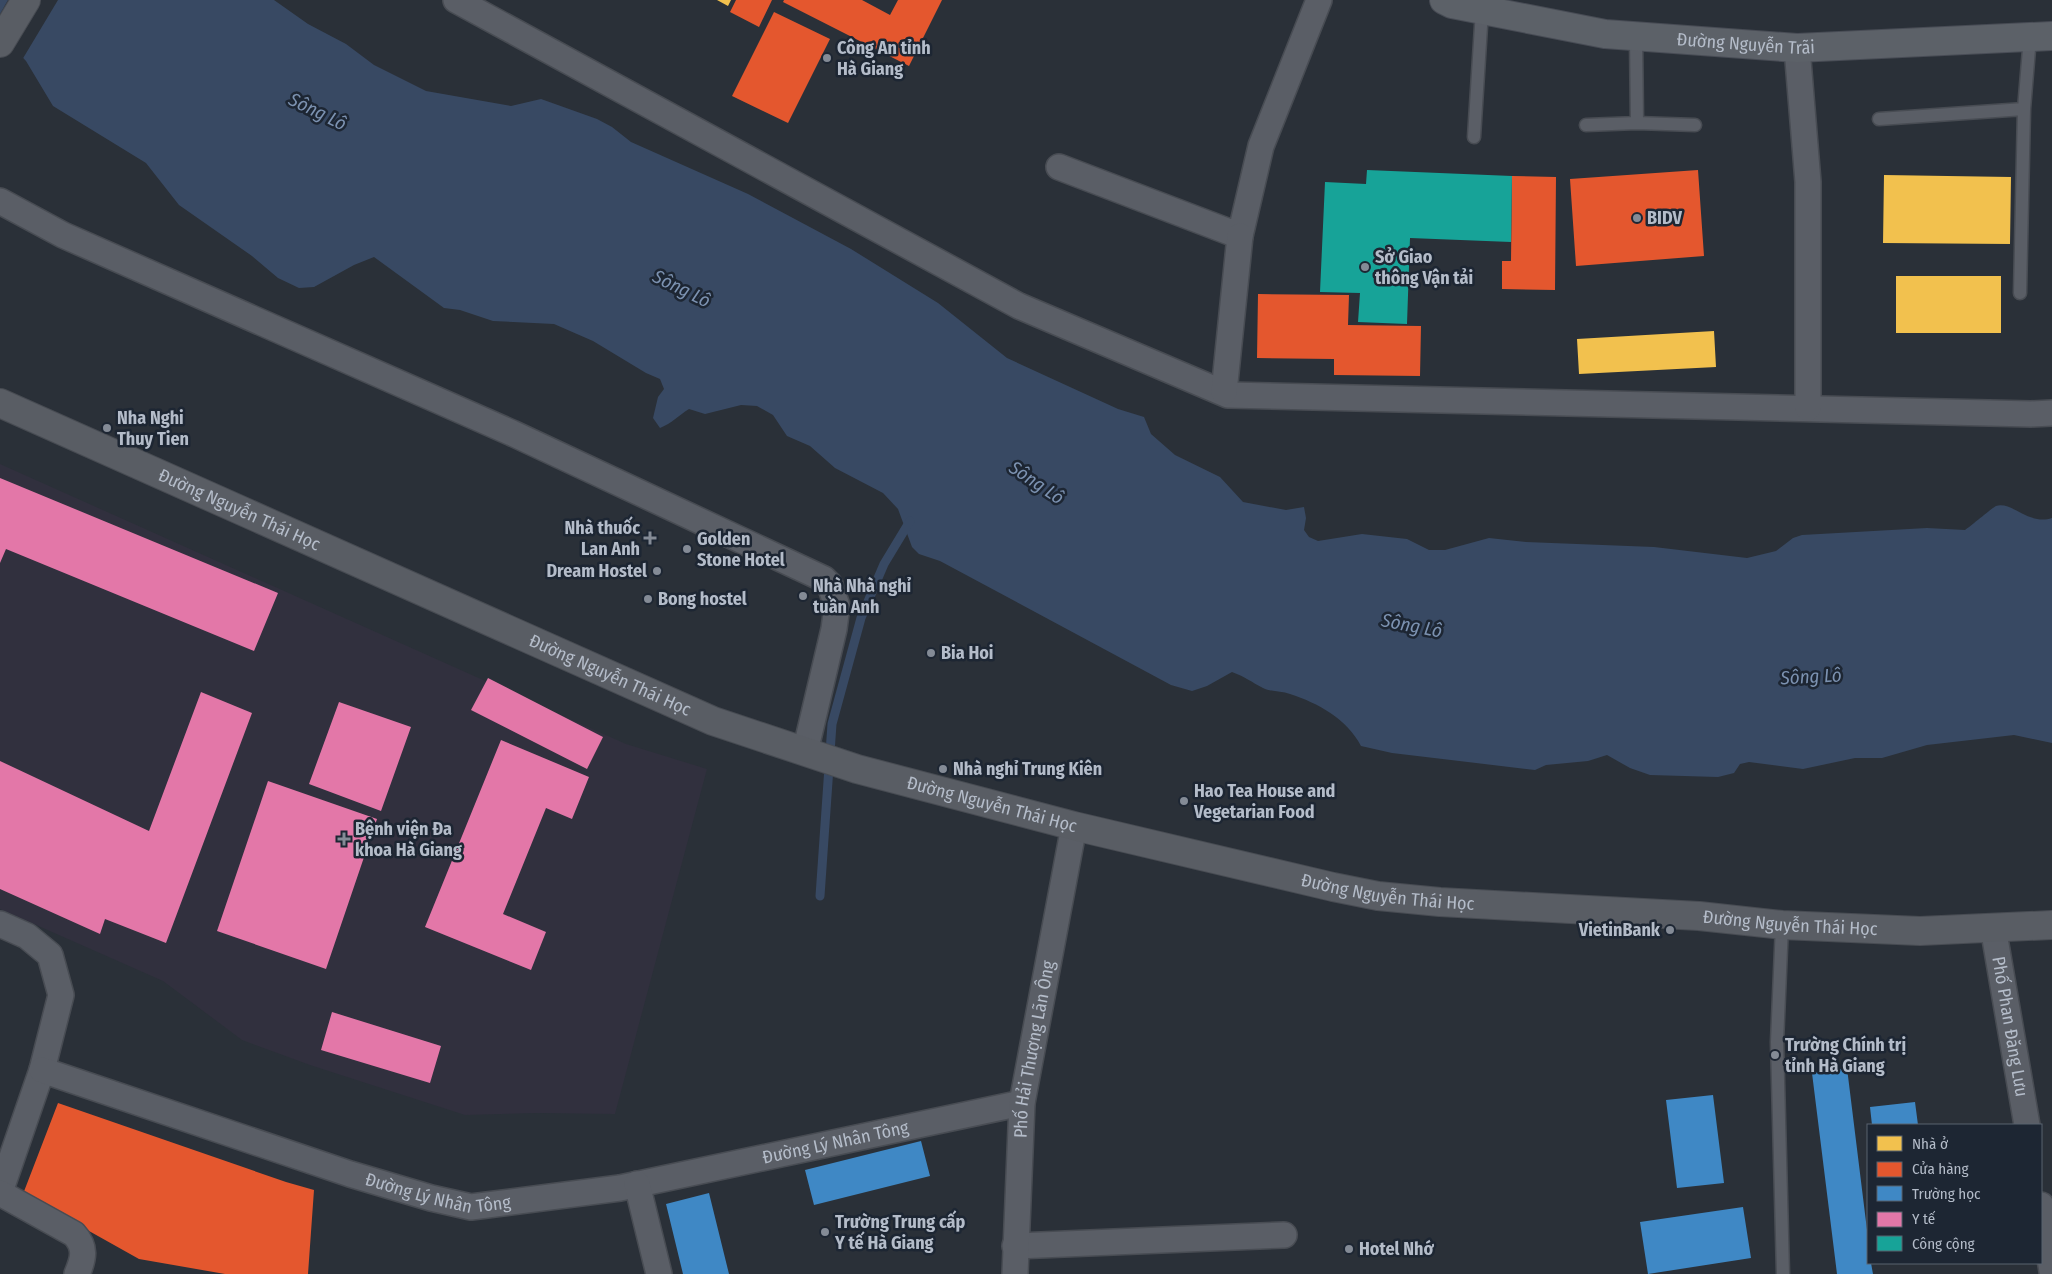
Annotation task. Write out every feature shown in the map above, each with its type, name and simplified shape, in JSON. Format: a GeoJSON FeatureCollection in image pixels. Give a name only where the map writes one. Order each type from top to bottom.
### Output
{"type":"FeatureCollection","features":[{"type":"Feature","properties":{"kind":"main road"},"geometry":{"type":"LineString","coordinates":[[0,43],[26,0]]}},
{"type":"Feature","properties":{"kind":"main road","name":"Đường Nguyễn Trãi"},"geometry":{"type":"LineString","coordinates":[[1444,0],[1482,10],[1605,34],[1797,48],[2041,36]]}},
{"type":"Feature","properties":{"kind":"main road","name":"Đường Nguyễn Thái Học"},"geometry":{"type":"LineString","coordinates":[[0,403],[712,721],[857,769],[1074,826],[1378,896],[1440,902],[1699,916],[1782,925],[1920,932],[2052,925]]}},
{"type":"Feature","properties":{"kind":"street"},"geometry":{"type":"LineString","coordinates":[[456,0],[1019,306],[1228,394],[2052,413]]}},
{"type":"Feature","properties":{"kind":"street"},"geometry":{"type":"LineString","coordinates":[[1224,392],[1240,236],[1260,146],[1319,0]]}},
{"type":"Feature","properties":{"kind":"street"},"geometry":{"type":"LineString","coordinates":[[1797,48],[1808,182],[1808,408]]}},
{"type":"Feature","properties":{"kind":"street"},"geometry":{"type":"LineString","coordinates":[[1059,167],[1240,236]]}},
{"type":"Feature","properties":{"kind":"street"},"geometry":{"type":"LineString","coordinates":[[0,201],[63,235],[512,432],[824,579],[830,585],[837,606],[808,754]]}},
{"type":"Feature","properties":{"kind":"street","name":"Phố Hải Thượng Lãn Ông"},"geometry":{"type":"LineString","coordinates":[[1015,1274],[1022,1103],[1074,826]]}},
{"type":"Feature","properties":{"kind":"street"},"geometry":{"type":"LineString","coordinates":[[0,924],[28,936],[50,955],[61,995],[42,1070],[0,1192],[74,1234],[82,1242],[83,1258],[77,1274]]}},
{"type":"Feature","properties":{"kind":"street","name":"Phố Phan Đăng Lưu"},"geometry":{"type":"LineString","coordinates":[[1993,927],[2027,1124]]}},
{"type":"Feature","properties":{"kind":"street","name":"Đường Lý Nhân Tông"},"geometry":{"type":"LineString","coordinates":[[42,1070],[350,1174],[453,1204],[471,1207],[637,1184],[1022,1103]]}},
{"type":"Feature","properties":{"kind":"street"},"geometry":{"type":"LineString","coordinates":[[637,1184],[659,1274]]}},
{"type":"Feature","properties":{"kind":"street"},"geometry":{"type":"LineString","coordinates":[[2042,1212],[2052,1271]]}},
{"type":"Feature","properties":{"kind":"street"},"geometry":{"type":"LineString","coordinates":[[1015,1246],[1284,1235]]}},
{"type":"Feature","properties":{"kind":"lane"},"geometry":{"type":"LineString","coordinates":[[1474,137],[1482,10]]}},
{"type":"Feature","properties":{"kind":"lane"},"geometry":{"type":"LineString","coordinates":[[2020,293],[2024,109],[2041,36]]}},
{"type":"Feature","properties":{"kind":"lane"},"geometry":{"type":"LineString","coordinates":[[1636,37],[1637,123]]}},
{"type":"Feature","properties":{"kind":"lane"},"geometry":{"type":"LineString","coordinates":[[1879,119],[2024,109]]}},
{"type":"Feature","properties":{"kind":"lane"},"geometry":{"type":"LineString","coordinates":[[1586,125],[1637,123],[1695,125]]}},
{"type":"Feature","properties":{"kind":"lane"},"geometry":{"type":"LineString","coordinates":[[1782,925],[1777,1042],[1783,1274]]}},
{"type":"Feature","properties":{"kind":"shaded area","name":"Bệnh viện Đa khoa Hà Giang"},"geometry":{"type":"Polygon","coordinates":[[[0,464],[626,744],[707,769],[615,1114],[538,1113],[465,1115],[310,1065],[242,1040],[163,981],[0,909],[0,464]]]}},
{"type":"Feature","properties":{"kind":"water","name":"Sông Lô"},"geometry":{"type":"Polygon","coordinates":[[[0,0],[274,0],[308,24],[346,44],[374,65],[426,91],[511,106],[541,99],[597,119],[612,127],[631,142],[748,194],[851,249],[938,303],[1007,358],[1118,409],[1144,417],[1151,434],[1175,455],[1220,477],[1243,502],[1286,510],[1304,507],[1306,518],[1304,530],[1309,537],[1318,541],[1362,534],[1407,539],[1429,550],[1445,550],[1489,538],[1526,542],[1654,547],[1747,558],[1776,551],[1793,538],[1802,535],[1927,528],[1965,530],[1996,506],[2002,505],[2036,519],[2052,518],[2052,743],[2014,735],[1927,745],[1882,758],[1855,758],[1803,769],[1749,762],[1740,764],[1734,773],[1718,777],[1650,775],[1630,768],[1607,755],[1588,761],[1546,765],[1535,770],[1392,753],[1361,746],[1355,736],[1340,720],[1321,707],[1290,694],[1266,689],[1232,672],[1207,686],[1192,691],[1171,685],[940,561],[919,554],[912,547],[898,509],[883,493],[835,468],[810,446],[787,436],[773,415],[757,406],[741,405],[705,414],[689,409],[672,422],[660,428],[653,418],[658,397],[664,389],[660,379],[646,373],[593,341],[554,324],[493,321],[460,310],[444,308],[374,257],[354,265],[314,287],[299,288],[278,278],[252,256],[179,205],[146,163],[53,106],[26,61],[0,33],[0,0]]]}},
{"type":"Feature","properties":{"kind":"pier"},"geometry":{"type":"Polygon","coordinates":[[[8,0],[58,0],[22,60],[0,36],[0,14],[8,0]]]}},
{"type":"Feature","properties":{"kind":"building: Nhà ở"},"geometry":{"type":"Polygon","coordinates":[[[717,0],[731,0],[728,6],[717,0]]]}},
{"type":"Feature","properties":{"kind":"building: Nhà ở"},"geometry":{"type":"Polygon","coordinates":[[[1884,175],[2011,177],[2010,244],[1883,243],[1884,175]]]}},
{"type":"Feature","properties":{"kind":"building: Nhà ở"},"geometry":{"type":"Polygon","coordinates":[[[1896,276],[2001,276],[2001,333],[1896,333],[1896,276]]]}},
{"type":"Feature","properties":{"kind":"building: Nhà ở"},"geometry":{"type":"Polygon","coordinates":[[[1714,331],[1716,367],[1579,374],[1577,339],[1714,331]]]}},
{"type":"Feature","properties":{"kind":"building: Cửa hàng"},"geometry":{"type":"Polygon","coordinates":[[[736,0],[772,0],[759,27],[730,12],[736,0]]]}},
{"type":"Feature","properties":{"kind":"building: Cửa hàng"},"geometry":{"type":"Polygon","coordinates":[[[784,0],[862,0],[890,15],[898,0],[942,0],[909,66],[783,2],[784,0]]]}},
{"type":"Feature","properties":{"kind":"building: Cửa hàng"},"geometry":{"type":"Polygon","coordinates":[[[774,12],[830,39],[788,123],[732,96],[774,12]]]}},
{"type":"Feature","properties":{"kind":"building: Cửa hàng","name":"BIDV"},"geometry":{"type":"Polygon","coordinates":[[[1698,170],[1704,256],[1576,266],[1570,179],[1698,170]]]}},
{"type":"Feature","properties":{"kind":"building: Cửa hàng"},"geometry":{"type":"Polygon","coordinates":[[[1512,176],[1556,177],[1555,290],[1502,289],[1502,261],[1511,261],[1512,176]]]}},
{"type":"Feature","properties":{"kind":"building: Cửa hàng"},"geometry":{"type":"Polygon","coordinates":[[[1258,294],[1349,295],[1348,325],[1421,326],[1420,376],[1334,375],[1334,359],[1257,358],[1258,294]]]}},
{"type":"Feature","properties":{"kind":"building: Cửa hàng"},"geometry":{"type":"Polygon","coordinates":[[[58,1103],[314,1190],[308,1274],[225,1274],[139,1259],[23,1194],[58,1103]]]}},
{"type":"Feature","properties":{"kind":"building: Trường học"},"geometry":{"type":"Polygon","coordinates":[[[1847,1068],[1867,1230],[1867,1264],[1871,1264],[1873,1274],[1837,1274],[1812,1073],[1847,1068]]]}},
{"type":"Feature","properties":{"kind":"building: Trường học"},"geometry":{"type":"Polygon","coordinates":[[[1713,1095],[1724,1183],[1677,1188],[1666,1100],[1713,1095]]]}},
{"type":"Feature","properties":{"kind":"building: Trường học"},"geometry":{"type":"Polygon","coordinates":[[[1915,1102],[1918,1124],[1872,1124],[1870,1107],[1915,1102]]]}},
{"type":"Feature","properties":{"kind":"building: Trường học"},"geometry":{"type":"Polygon","coordinates":[[[921,1141],[930,1176],[814,1205],[805,1170],[921,1141]]]}},
{"type":"Feature","properties":{"kind":"building: Trường học"},"geometry":{"type":"Polygon","coordinates":[[[709,1193],[729,1274],[683,1274],[666,1204],[709,1193]]]}},
{"type":"Feature","properties":{"kind":"building: Trường học"},"geometry":{"type":"Polygon","coordinates":[[[1743,1207],[1751,1258],[1648,1274],[1640,1222],[1743,1207]]]}},
{"type":"Feature","properties":{"kind":"building: Y tế"},"geometry":{"type":"Polygon","coordinates":[[[0,478],[278,593],[254,651],[6,549],[0,563],[0,478]]]}},
{"type":"Feature","properties":{"kind":"building: Y tế"},"geometry":{"type":"Polygon","coordinates":[[[488,678],[603,737],[587,769],[471,710],[488,678]]]}},
{"type":"Feature","properties":{"kind":"building: Y tế"},"geometry":{"type":"Polygon","coordinates":[[[201,692],[252,713],[166,943],[105,919],[100,934],[0,889],[0,761],[149,831],[201,692]]]}},
{"type":"Feature","properties":{"kind":"building: Y tế"},"geometry":{"type":"Polygon","coordinates":[[[339,702],[411,727],[381,811],[309,784],[339,702]]]}},
{"type":"Feature","properties":{"kind":"building: Y tế"},"geometry":{"type":"Polygon","coordinates":[[[501,740],[589,777],[572,819],[546,808],[503,914],[546,932],[531,970],[425,927],[501,740]]]}},
{"type":"Feature","properties":{"kind":"building: Y tế"},"geometry":{"type":"Polygon","coordinates":[[[268,781],[377,819],[326,969],[217,931],[268,781]]]}},
{"type":"Feature","properties":{"kind":"building: Y tế"},"geometry":{"type":"Polygon","coordinates":[[[332,1012],[441,1046],[430,1083],[321,1050],[332,1012]]]}},
{"type":"Feature","properties":{"kind":"building: Công cộng","name":"Sở Giao thông Vận tải"},"geometry":{"type":"Polygon","coordinates":[[[1367,170],[1512,176],[1511,242],[1410,238],[1407,324],[1358,322],[1360,293],[1320,292],[1325,182],[1366,184],[1367,170]]]}},
{"type":"Feature","properties":{"kind":"waterway"},"geometry":{"type":"LineString","coordinates":[[820,896],[832,724],[861,618],[884,564],[910,521]]}},
{"type":"Feature","properties":{"kind":"place","name":"Công An tỉnh Hà Giang"},"geometry":{"type":"Point","coordinates":[827,58]}},
{"type":"Feature","properties":{"kind":"place","name":"BIDV"},"geometry":{"type":"Point","coordinates":[1637,218]}},
{"type":"Feature","properties":{"kind":"place","name":"Sở Giao thông Vận tải"},"geometry":{"type":"Point","coordinates":[1365,267]}},
{"type":"Feature","properties":{"kind":"place","name":"Nha Nghi Thuy Tien"},"geometry":{"type":"Point","coordinates":[107,428]}},
{"type":"Feature","properties":{"kind":"place","name":"Nhà thuốc Lan Anh"},"geometry":{"type":"Point","coordinates":[650,538]}},
{"type":"Feature","properties":{"kind":"place","name":"Golden Stone Hotel"},"geometry":{"type":"Point","coordinates":[687,549]}},
{"type":"Feature","properties":{"kind":"place","name":"Dream Hostel"},"geometry":{"type":"Point","coordinates":[657,571]}},
{"type":"Feature","properties":{"kind":"place","name":"Nhà Nhà nghỉ tuần Anh"},"geometry":{"type":"Point","coordinates":[803,596]}},
{"type":"Feature","properties":{"kind":"place","name":"Bong hostel"},"geometry":{"type":"Point","coordinates":[648,599]}},
{"type":"Feature","properties":{"kind":"place","name":"Bia Hoi"},"geometry":{"type":"Point","coordinates":[931,653]}},
{"type":"Feature","properties":{"kind":"place","name":"Nhà nghỉ Trung Kiên"},"geometry":{"type":"Point","coordinates":[943,769]}},
{"type":"Feature","properties":{"kind":"place","name":"Hao Tea House and Vegetarian Food"},"geometry":{"type":"Point","coordinates":[1184,801]}},
{"type":"Feature","properties":{"kind":"place","name":"Bệnh viện Đa khoa Hà Giang"},"geometry":{"type":"Point","coordinates":[344,839]}},
{"type":"Feature","properties":{"kind":"place","name":"VietinBank"},"geometry":{"type":"Point","coordinates":[1670,930]}},
{"type":"Feature","properties":{"kind":"place","name":"Trường Chính trị tỉnh Hà Giang"},"geometry":{"type":"Point","coordinates":[1775,1055]}},
{"type":"Feature","properties":{"kind":"place","name":"Trường Trung cấp Y tế Hà Giang"},"geometry":{"type":"Point","coordinates":[825,1232]}},
{"type":"Feature","properties":{"kind":"place","name":"Hotel Nhớ"},"geometry":{"type":"Point","coordinates":[1349,1249]}}]}
